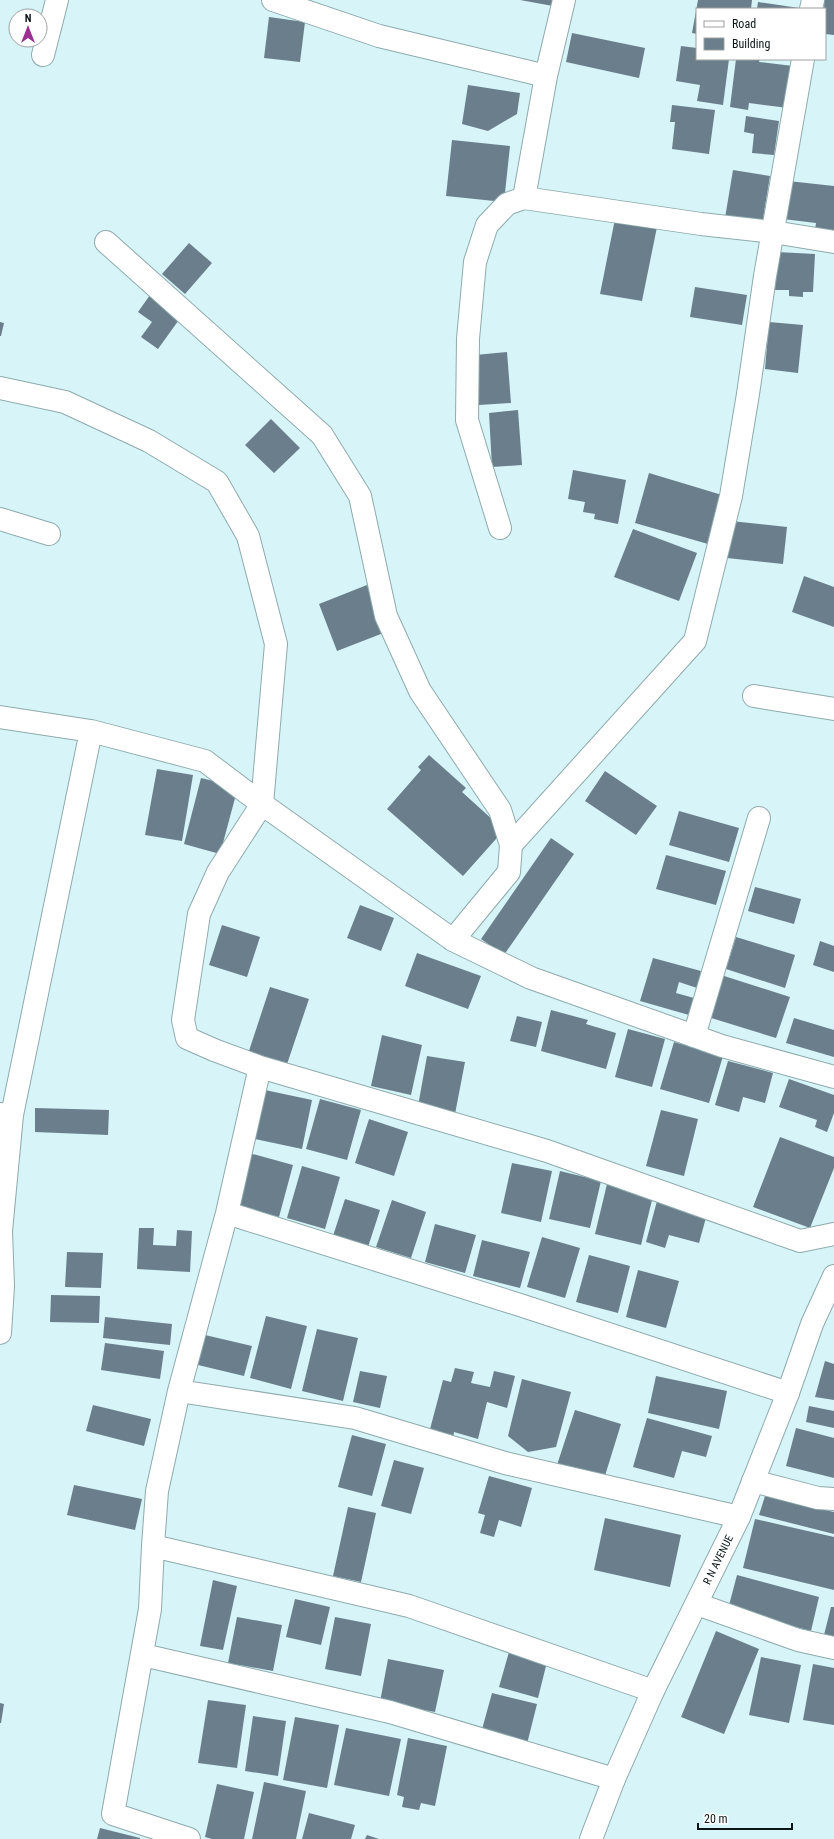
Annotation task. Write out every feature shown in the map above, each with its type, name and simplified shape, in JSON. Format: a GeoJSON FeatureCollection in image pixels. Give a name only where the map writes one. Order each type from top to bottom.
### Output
{"type":"FeatureCollection","features":[{"type":"Feature","properties":{"kind":"street"},"geometry":{"type":"LineString","coordinates":[[43,55],[57,0]]}},
{"type":"Feature","properties":{"kind":"street"},"geometry":{"type":"LineString","coordinates":[[274,0],[379,36],[546,76]]}},
{"type":"Feature","properties":{"kind":"street"},"geometry":{"type":"LineString","coordinates":[[524,198],[546,76],[564,0]]}},
{"type":"Feature","properties":{"kind":"street"},"geometry":{"type":"LineString","coordinates":[[511,845],[695,641],[731,496],[773,232],[803,60]]}},
{"type":"Feature","properties":{"kind":"street"},"geometry":{"type":"LineString","coordinates":[[500,528],[467,420],[468,339],[475,262],[487,225],[507,204],[524,198],[701,224],[773,232],[834,242]]}},
{"type":"Feature","properties":{"kind":"street"},"geometry":{"type":"LineString","coordinates":[[106,242],[322,435],[360,496],[386,616],[420,691],[500,810],[511,845],[509,872],[453,940]]}},
{"type":"Feature","properties":{"kind":"street"},"geometry":{"type":"LineString","coordinates":[[0,388],[65,402],[149,441],[217,482],[248,536],[276,644],[262,804],[218,872],[199,914],[183,1020],[187,1038],[214,1050],[260,1066],[547,1151],[800,1241],[834,1234]]}},
{"type":"Feature","properties":{"kind":"street"},"geometry":{"type":"LineString","coordinates":[[0,519],[49,534]]}},
{"type":"Feature","properties":{"kind":"street"},"geometry":{"type":"LineString","coordinates":[[754,696],[834,709]]}},
{"type":"Feature","properties":{"kind":"street"},"geometry":{"type":"LineString","coordinates":[[0,717],[91,731],[204,761],[453,940],[531,978],[722,1046],[834,1077]]}},
{"type":"Feature","properties":{"kind":"street"},"geometry":{"type":"LineString","coordinates":[[0,1333],[3,1286],[0,1231],[6,1115],[91,731]]}},
{"type":"Feature","properties":{"kind":"street"},"geometry":{"type":"LineString","coordinates":[[694,1036],[759,818]]}},
{"type":"Feature","properties":{"kind":"street"},"geometry":{"type":"LineString","coordinates":[[189,1839],[112,1814],[143,1655],[150,1609],[152,1546],[157,1491],[180,1391],[227,1213],[260,1066]]}},
{"type":"Feature","properties":{"kind":"street"},"geometry":{"type":"LineString","coordinates":[[227,1213],[520,1305],[788,1393]]}},
{"type":"Feature","properties":{"kind":"street","name":"R N AVENUE"},"geometry":{"type":"LineString","coordinates":[[591,1839],[614,1779],[653,1691],[697,1604],[738,1516],[788,1393],[812,1324],[834,1276]]}},
{"type":"Feature","properties":{"kind":"street"},"geometry":{"type":"LineString","coordinates":[[180,1391],[355,1418],[506,1462],[738,1516]]}},
{"type":"Feature","properties":{"kind":"street"},"geometry":{"type":"LineString","coordinates":[[753,1481],[818,1498],[834,1499]]}},
{"type":"Feature","properties":{"kind":"street"},"geometry":{"type":"LineString","coordinates":[[152,1546],[409,1606],[653,1691]]}},
{"type":"Feature","properties":{"kind":"street"},"geometry":{"type":"LineString","coordinates":[[697,1604],[798,1640],[834,1648]]}},
{"type":"Feature","properties":{"kind":"street"},"geometry":{"type":"LineString","coordinates":[[143,1655],[390,1712],[614,1779]]}},
{"type":"Feature","properties":{"kind":"building"},"geometry":{"type":"Polygon","coordinates":[[[520,0],[553,0],[553,6],[520,0]]]}},
{"type":"Feature","properties":{"kind":"building"},"geometry":{"type":"Polygon","coordinates":[[[698,0],[752,0],[751,8],[697,8],[698,0]]]}},
{"type":"Feature","properties":{"kind":"building"},"geometry":{"type":"Polygon","coordinates":[[[824,0],[834,0],[834,35],[826,34],[826,8],[824,8],[824,0]]]}},
{"type":"Feature","properties":{"kind":"building"},"geometry":{"type":"Polygon","coordinates":[[[758,2],[799,8],[757,8],[758,2]]]}},
{"type":"Feature","properties":{"kind":"building"},"geometry":{"type":"Polygon","coordinates":[[[696,11],[696,34],[692,33],[696,11]]]}},
{"type":"Feature","properties":{"kind":"building"},"geometry":{"type":"Polygon","coordinates":[[[269,17],[305,22],[300,62],[264,58],[269,17]]]}},
{"type":"Feature","properties":{"kind":"building"},"geometry":{"type":"Polygon","coordinates":[[[572,33],[645,48],[639,78],[566,62],[572,33]]]}},
{"type":"Feature","properties":{"kind":"building"},"geometry":{"type":"Polygon","coordinates":[[[681,46],[696,48],[696,60],[729,60],[723,105],[697,101],[700,85],[676,81],[681,46]]]}},
{"type":"Feature","properties":{"kind":"building"},"geometry":{"type":"Polygon","coordinates":[[[736,60],[760,60],[759,62],[793,66],[788,108],[749,103],[748,110],[730,107],[736,60]]]}},
{"type":"Feature","properties":{"kind":"building"},"geometry":{"type":"Polygon","coordinates":[[[468,85],[520,93],[517,114],[488,131],[462,124],[468,85]]]}},
{"type":"Feature","properties":{"kind":"building"},"geometry":{"type":"Polygon","coordinates":[[[672,105],[715,110],[709,154],[672,149],[675,122],[670,122],[672,105]]]}},
{"type":"Feature","properties":{"kind":"building"},"geometry":{"type":"Polygon","coordinates":[[[746,116],[779,121],[774,155],[752,153],[754,134],[744,132],[746,116]]]}},
{"type":"Feature","properties":{"kind":"building"},"geometry":{"type":"Polygon","coordinates":[[[452,140],[510,146],[504,202],[446,196],[452,140]]]}},
{"type":"Feature","properties":{"kind":"building"},"geometry":{"type":"Polygon","coordinates":[[[733,170],[770,176],[762,225],[725,218],[733,170]]]}},
{"type":"Feature","properties":{"kind":"building"},"geometry":{"type":"Polygon","coordinates":[[[788,181],[834,186],[834,233],[815,230],[816,223],[783,219],[788,181]]]}},
{"type":"Feature","properties":{"kind":"building"},"geometry":{"type":"Polygon","coordinates":[[[615,219],[657,227],[642,301],[600,294],[615,219]]]}},
{"type":"Feature","properties":{"kind":"building"},"geometry":{"type":"Polygon","coordinates":[[[189,243],[212,263],[185,294],[162,274],[189,243]]]}},
{"type":"Feature","properties":{"kind":"building"},"geometry":{"type":"Polygon","coordinates":[[[777,252],[815,254],[813,292],[803,292],[803,297],[789,296],[789,290],[775,290],[777,252]]]}},
{"type":"Feature","properties":{"kind":"building"},"geometry":{"type":"Polygon","coordinates":[[[695,287],[747,295],[742,325],[690,317],[695,287]]]}},
{"type":"Feature","properties":{"kind":"building"},"geometry":{"type":"Polygon","coordinates":[[[150,295],[181,317],[158,349],[141,337],[152,322],[138,312],[150,295]]]}},
{"type":"Feature","properties":{"kind":"building"},"geometry":{"type":"Polygon","coordinates":[[[0,322],[4,323],[1,336],[0,336],[0,322]]]}},
{"type":"Feature","properties":{"kind":"building"},"geometry":{"type":"Polygon","coordinates":[[[769,322],[803,325],[798,373],[765,369],[769,322]]]}},
{"type":"Feature","properties":{"kind":"building"},"geometry":{"type":"Polygon","coordinates":[[[507,352],[511,403],[479,405],[475,355],[507,352]]]}},
{"type":"Feature","properties":{"kind":"building"},"geometry":{"type":"Polygon","coordinates":[[[518,410],[522,465],[492,467],[489,413],[518,410]]]}},
{"type":"Feature","properties":{"kind":"building"},"geometry":{"type":"Polygon","coordinates":[[[271,419],[300,448],[274,473],[245,445],[271,419]]]}},
{"type":"Feature","properties":{"kind":"building"},"geometry":{"type":"Polygon","coordinates":[[[573,470],[626,480],[618,524],[594,519],[595,514],[583,512],[585,502],[568,499],[573,470]]]}},
{"type":"Feature","properties":{"kind":"building"},"geometry":{"type":"Polygon","coordinates":[[[649,473],[722,495],[708,544],[635,523],[649,473]]]}},
{"type":"Feature","properties":{"kind":"building"},"geometry":{"type":"Polygon","coordinates":[[[731,521],[787,527],[783,564],[727,558],[731,521]]]}},
{"type":"Feature","properties":{"kind":"building"},"geometry":{"type":"Polygon","coordinates":[[[633,529],[697,553],[679,601],[614,577],[633,529]]]}},
{"type":"Feature","properties":{"kind":"building"},"geometry":{"type":"Polygon","coordinates":[[[804,576],[834,587],[834,627],[792,612],[804,576]]]}},
{"type":"Feature","properties":{"kind":"building"},"geometry":{"type":"Polygon","coordinates":[[[367,585],[386,632],[337,651],[319,604],[367,585]]]}},
{"type":"Feature","properties":{"kind":"building"},"geometry":{"type":"Polygon","coordinates":[[[429,755],[466,788],[462,792],[504,830],[463,876],[387,809],[421,770],[418,767],[429,755]]]}},
{"type":"Feature","properties":{"kind":"building"},"geometry":{"type":"Polygon","coordinates":[[[157,769],[193,775],[182,841],[145,835],[157,769]]]}},
{"type":"Feature","properties":{"kind":"building"},"geometry":{"type":"Polygon","coordinates":[[[605,771],[657,806],[636,835],[585,801],[605,771]]]}},
{"type":"Feature","properties":{"kind":"building"},"geometry":{"type":"Polygon","coordinates":[[[201,778],[238,787],[220,854],[184,844],[201,778]]]}},
{"type":"Feature","properties":{"kind":"building"},"geometry":{"type":"Polygon","coordinates":[[[679,811],[739,828],[729,862],[669,845],[679,811]]]}},
{"type":"Feature","properties":{"kind":"building"},"geometry":{"type":"Polygon","coordinates":[[[551,838],[574,854],[504,955],[481,939],[551,838]]]}},
{"type":"Feature","properties":{"kind":"building"},"geometry":{"type":"Polygon","coordinates":[[[666,855],[726,871],[716,905],[656,889],[666,855]]]}},
{"type":"Feature","properties":{"kind":"building"},"geometry":{"type":"Polygon","coordinates":[[[755,887],[801,899],[794,924],[748,911],[755,887]]]}},
{"type":"Feature","properties":{"kind":"building"},"geometry":{"type":"Polygon","coordinates":[[[360,905],[394,918],[381,951],[347,938],[360,905]]]}},
{"type":"Feature","properties":{"kind":"building"},"geometry":{"type":"Polygon","coordinates":[[[222,925],[260,937],[247,977],[209,965],[222,925]]]}},
{"type":"Feature","properties":{"kind":"building"},"geometry":{"type":"Polygon","coordinates":[[[736,937],[795,955],[785,988],[726,969],[736,937]]]}},
{"type":"Feature","properties":{"kind":"building"},"geometry":{"type":"Polygon","coordinates":[[[820,941],[834,946],[834,972],[813,965],[820,941]]]}},
{"type":"Feature","properties":{"kind":"building"},"geometry":{"type":"Polygon","coordinates":[[[417,953],[481,976],[468,1009],[405,986],[417,953]]]}},
{"type":"Feature","properties":{"kind":"building"},"geometry":{"type":"Polygon","coordinates":[[[653,958],[701,971],[697,988],[679,982],[676,993],[694,998],[689,1015],[640,1001],[653,958]]]}},
{"type":"Feature","properties":{"kind":"building"},"geometry":{"type":"Polygon","coordinates":[[[721,975],[790,997],[776,1038],[708,1017],[721,975]]]}},
{"type":"Feature","properties":{"kind":"building"},"geometry":{"type":"Polygon","coordinates":[[[270,987],[309,999],[285,1070],[247,1057],[270,987]]]}},
{"type":"Feature","properties":{"kind":"building"},"geometry":{"type":"Polygon","coordinates":[[[551,1010],[588,1020],[586,1024],[616,1033],[606,1069],[541,1051],[551,1010]]]}},
{"type":"Feature","properties":{"kind":"building"},"geometry":{"type":"Polygon","coordinates":[[[517,1016],[542,1022],[536,1047],[510,1041],[517,1016]]]}},
{"type":"Feature","properties":{"kind":"building"},"geometry":{"type":"Polygon","coordinates":[[[794,1018],[834,1030],[834,1057],[786,1043],[794,1018]]]}},
{"type":"Feature","properties":{"kind":"building"},"geometry":{"type":"Polygon","coordinates":[[[628,1029],[665,1039],[652,1087],[615,1077],[628,1029]]]}},
{"type":"Feature","properties":{"kind":"building"},"geometry":{"type":"Polygon","coordinates":[[[382,1035],[422,1045],[411,1095],[371,1086],[382,1035]]]}},
{"type":"Feature","properties":{"kind":"building"},"geometry":{"type":"Polygon","coordinates":[[[674,1042],[723,1056],[709,1103],[660,1089],[674,1042]]]}},
{"type":"Feature","properties":{"kind":"building"},"geometry":{"type":"Polygon","coordinates":[[[427,1056],[465,1062],[455,1114],[418,1106],[427,1056]]]}},
{"type":"Feature","properties":{"kind":"building"},"geometry":{"type":"Polygon","coordinates":[[[728,1061],[773,1073],[765,1103],[743,1097],[739,1112],[715,1105],[728,1061]]]}},
{"type":"Feature","properties":{"kind":"building"},"geometry":{"type":"Polygon","coordinates":[[[789,1079],[834,1095],[834,1113],[827,1132],[815,1127],[817,1120],[779,1107],[789,1079]]]}},
{"type":"Feature","properties":{"kind":"building"},"geometry":{"type":"Polygon","coordinates":[[[265,1090],[312,1100],[302,1149],[255,1139],[265,1090]]]}},
{"type":"Feature","properties":{"kind":"building"},"geometry":{"type":"Polygon","coordinates":[[[320,1099],[361,1110],[347,1160],[306,1149],[320,1099]]]}},
{"type":"Feature","properties":{"kind":"building"},"geometry":{"type":"Polygon","coordinates":[[[35,1108],[109,1110],[108,1135],[35,1132],[35,1108]]]}},
{"type":"Feature","properties":{"kind":"building"},"geometry":{"type":"Polygon","coordinates":[[[661,1110],[698,1119],[684,1176],[646,1166],[661,1110]]]}},
{"type":"Feature","properties":{"kind":"building"},"geometry":{"type":"Polygon","coordinates":[[[369,1119],[408,1132],[394,1176],[355,1163],[369,1119]]]}},
{"type":"Feature","properties":{"kind":"building"},"geometry":{"type":"Polygon","coordinates":[[[780,1137],[834,1157],[834,1168],[810,1228],[753,1207],[780,1137]]]}},
{"type":"Feature","properties":{"kind":"building"},"geometry":{"type":"Polygon","coordinates":[[[249,1153],[293,1165],[279,1217],[235,1205],[249,1153]]]}},
{"type":"Feature","properties":{"kind":"building"},"geometry":{"type":"Polygon","coordinates":[[[512,1163],[552,1171],[541,1222],[501,1213],[512,1163]]]}},
{"type":"Feature","properties":{"kind":"building"},"geometry":{"type":"Polygon","coordinates":[[[302,1166],[340,1177],[325,1229],[287,1218],[302,1166]]]}},
{"type":"Feature","properties":{"kind":"building"},"geometry":{"type":"Polygon","coordinates":[[[560,1171],[601,1181],[590,1228],[549,1219],[560,1171]]]}},
{"type":"Feature","properties":{"kind":"building"},"geometry":{"type":"Polygon","coordinates":[[[607,1184],[653,1196],[641,1245],[595,1234],[607,1184]]]}},
{"type":"Feature","properties":{"kind":"building"},"geometry":{"type":"Polygon","coordinates":[[[345,1199],[380,1210],[368,1247],[333,1236],[345,1199]]]}},
{"type":"Feature","properties":{"kind":"building"},"geometry":{"type":"Polygon","coordinates":[[[392,1200],[426,1212],[411,1258],[376,1247],[392,1200]]]}},
{"type":"Feature","properties":{"kind":"building"},"geometry":{"type":"Polygon","coordinates":[[[657,1201],[707,1214],[699,1243],[669,1235],[665,1248],[646,1242],[657,1201]]]}},
{"type":"Feature","properties":{"kind":"building"},"geometry":{"type":"Polygon","coordinates":[[[435,1224],[476,1235],[465,1273],[425,1262],[435,1224]]]}},
{"type":"Feature","properties":{"kind":"building"},"geometry":{"type":"Polygon","coordinates":[[[139,1228],[154,1228],[153,1245],[176,1246],[177,1230],[192,1231],[190,1272],[137,1269],[139,1228]]]}},
{"type":"Feature","properties":{"kind":"building"},"geometry":{"type":"Polygon","coordinates":[[[542,1237],[580,1248],[565,1298],[527,1287],[542,1237]]]}},
{"type":"Feature","properties":{"kind":"building"},"geometry":{"type":"Polygon","coordinates":[[[482,1240],[530,1252],[520,1288],[473,1276],[482,1240]]]}},
{"type":"Feature","properties":{"kind":"building"},"geometry":{"type":"Polygon","coordinates":[[[67,1252],[103,1253],[101,1288],[65,1287],[67,1252]]]}},
{"type":"Feature","properties":{"kind":"building"},"geometry":{"type":"Polygon","coordinates":[[[589,1255],[630,1266],[618,1313],[576,1302],[589,1255]]]}},
{"type":"Feature","properties":{"kind":"building"},"geometry":{"type":"Polygon","coordinates":[[[638,1270],[679,1281],[666,1328],[626,1317],[638,1270]]]}},
{"type":"Feature","properties":{"kind":"building"},"geometry":{"type":"Polygon","coordinates":[[[51,1295],[100,1296],[99,1323],[50,1322],[51,1295]]]}},
{"type":"Feature","properties":{"kind":"building"},"geometry":{"type":"Polygon","coordinates":[[[266,1316],[307,1326],[291,1389],[250,1378],[266,1316]]]}},
{"type":"Feature","properties":{"kind":"building"},"geometry":{"type":"Polygon","coordinates":[[[105,1317],[172,1324],[170,1345],[103,1338],[105,1317]]]}},
{"type":"Feature","properties":{"kind":"building"},"geometry":{"type":"Polygon","coordinates":[[[317,1329],[358,1338],[343,1401],[302,1391],[317,1329]]]}},
{"type":"Feature","properties":{"kind":"building"},"geometry":{"type":"Polygon","coordinates":[[[205,1335],[252,1346],[244,1376],[198,1365],[205,1335]]]}},
{"type":"Feature","properties":{"kind":"building"},"geometry":{"type":"Polygon","coordinates":[[[105,1343],[164,1351],[160,1379],[101,1370],[105,1343]]]}},
{"type":"Feature","properties":{"kind":"building"},"geometry":{"type":"Polygon","coordinates":[[[825,1361],[834,1364],[834,1400],[815,1397],[825,1361]]]}},
{"type":"Feature","properties":{"kind":"building"},"geometry":{"type":"Polygon","coordinates":[[[455,1368],[474,1372],[471,1383],[490,1387],[494,1371],[515,1376],[507,1408],[487,1402],[478,1439],[454,1432],[453,1439],[429,1433],[443,1380],[451,1382],[455,1368]]]}},
{"type":"Feature","properties":{"kind":"building"},"geometry":{"type":"Polygon","coordinates":[[[360,1371],[387,1376],[380,1408],[353,1402],[360,1371]]]}},
{"type":"Feature","properties":{"kind":"building"},"geometry":{"type":"Polygon","coordinates":[[[656,1376],[727,1391],[719,1429],[648,1413],[656,1376]]]}},
{"type":"Feature","properties":{"kind":"building"},"geometry":{"type":"Polygon","coordinates":[[[522,1379],[571,1392],[556,1447],[528,1452],[508,1436],[522,1379]]]}},
{"type":"Feature","properties":{"kind":"building"},"geometry":{"type":"Polygon","coordinates":[[[93,1405],[151,1419],[144,1446],[86,1431],[93,1405]]]}},
{"type":"Feature","properties":{"kind":"building"},"geometry":{"type":"Polygon","coordinates":[[[809,1406],[834,1411],[834,1428],[806,1422],[809,1406]]]}},
{"type":"Feature","properties":{"kind":"building"},"geometry":{"type":"Polygon","coordinates":[[[575,1410],[621,1424],[604,1479],[557,1465],[575,1410]]]}},
{"type":"Feature","properties":{"kind":"building"},"geometry":{"type":"Polygon","coordinates":[[[647,1418],[712,1436],[706,1457],[682,1451],[674,1478],[633,1467],[647,1418]]]}},
{"type":"Feature","properties":{"kind":"building"},"geometry":{"type":"Polygon","coordinates":[[[796,1428],[834,1438],[834,1478],[786,1466],[796,1428]]]}},
{"type":"Feature","properties":{"kind":"building"},"geometry":{"type":"Polygon","coordinates":[[[352,1435],[386,1444],[372,1496],[338,1487],[352,1435]]]}},
{"type":"Feature","properties":{"kind":"building"},"geometry":{"type":"Polygon","coordinates":[[[394,1460],[424,1468],[411,1514],[381,1506],[394,1460]]]}},
{"type":"Feature","properties":{"kind":"building"},"geometry":{"type":"Polygon","coordinates":[[[489,1476],[532,1488],[521,1527],[499,1520],[494,1537],[480,1533],[485,1515],[478,1513],[489,1476]]]}},
{"type":"Feature","properties":{"kind":"building"},"geometry":{"type":"Polygon","coordinates":[[[74,1485],[142,1499],[135,1530],[67,1515],[74,1485]]]}},
{"type":"Feature","properties":{"kind":"building"},"geometry":{"type":"Polygon","coordinates":[[[765,1496],[834,1512],[834,1534],[759,1515],[765,1496]]]}},
{"type":"Feature","properties":{"kind":"building"},"geometry":{"type":"Polygon","coordinates":[[[348,1507],[376,1513],[361,1582],[333,1576],[348,1507]]]}},
{"type":"Feature","properties":{"kind":"building"},"geometry":{"type":"Polygon","coordinates":[[[605,1518],[681,1535],[670,1587],[594,1570],[605,1518]]]}},
{"type":"Feature","properties":{"kind":"building"},"geometry":{"type":"Polygon","coordinates":[[[755,1519],[834,1537],[834,1590],[743,1568],[755,1519]]]}},
{"type":"Feature","properties":{"kind":"building"},"geometry":{"type":"Polygon","coordinates":[[[737,1575],[819,1597],[811,1631],[728,1609],[737,1575]]]}},
{"type":"Feature","properties":{"kind":"building"},"geometry":{"type":"Polygon","coordinates":[[[213,1580],[237,1586],[223,1650],[200,1646],[213,1580]]]}},
{"type":"Feature","properties":{"kind":"building"},"geometry":{"type":"Polygon","coordinates":[[[295,1599],[330,1607],[321,1645],[286,1637],[295,1599]]]}},
{"type":"Feature","properties":{"kind":"building"},"geometry":{"type":"Polygon","coordinates":[[[831,1607],[834,1607],[834,1638],[824,1635],[831,1607]]]}},
{"type":"Feature","properties":{"kind":"building"},"geometry":{"type":"Polygon","coordinates":[[[237,1617],[282,1625],[273,1671],[228,1663],[237,1617]]]}},
{"type":"Feature","properties":{"kind":"building"},"geometry":{"type":"Polygon","coordinates":[[[335,1617],[371,1624],[361,1676],[325,1669],[335,1617]]]}},
{"type":"Feature","properties":{"kind":"building"},"geometry":{"type":"Polygon","coordinates":[[[716,1631],[759,1649],[724,1734],[681,1717],[716,1631]]]}},
{"type":"Feature","properties":{"kind":"building"},"geometry":{"type":"Polygon","coordinates":[[[509,1652],[547,1662],[538,1698],[499,1687],[509,1652]]]}},
{"type":"Feature","properties":{"kind":"building"},"geometry":{"type":"Polygon","coordinates":[[[761,1657],[801,1665],[789,1723],[749,1715],[761,1657]]]}},
{"type":"Feature","properties":{"kind":"building"},"geometry":{"type":"Polygon","coordinates":[[[388,1659],[444,1670],[435,1712],[380,1702],[388,1659]]]}},
{"type":"Feature","properties":{"kind":"building"},"geometry":{"type":"Polygon","coordinates":[[[813,1664],[834,1668],[834,1725],[803,1720],[813,1664]]]}},
{"type":"Feature","properties":{"kind":"building"},"geometry":{"type":"Polygon","coordinates":[[[492,1693],[537,1704],[527,1744],[481,1733],[492,1693]]]}},
{"type":"Feature","properties":{"kind":"building"},"geometry":{"type":"Polygon","coordinates":[[[208,1700],[246,1705],[237,1768],[198,1763],[208,1700]]]}},
{"type":"Feature","properties":{"kind":"building"},"geometry":{"type":"Polygon","coordinates":[[[0,1703],[4,1704],[1,1723],[0,1723],[0,1703]]]}},
{"type":"Feature","properties":{"kind":"building"},"geometry":{"type":"Polygon","coordinates":[[[253,1716],[286,1721],[278,1776],[245,1771],[253,1716]]]}},
{"type":"Feature","properties":{"kind":"building"},"geometry":{"type":"Polygon","coordinates":[[[295,1717],[339,1725],[327,1788],[283,1780],[295,1717]]]}},
{"type":"Feature","properties":{"kind":"building"},"geometry":{"type":"Polygon","coordinates":[[[346,1728],[401,1739],[389,1796],[334,1785],[346,1728]]]}},
{"type":"Feature","properties":{"kind":"building"},"geometry":{"type":"Polygon","coordinates":[[[408,1738],[447,1746],[435,1806],[421,1803],[419,1810],[402,1807],[404,1797],[397,1795],[408,1738]]]}},
{"type":"Feature","properties":{"kind":"building"},"geometry":{"type":"Polygon","coordinates":[[[264,1782],[306,1791],[296,1839],[252,1839],[264,1782]]]}},
{"type":"Feature","properties":{"kind":"building"},"geometry":{"type":"Polygon","coordinates":[[[217,1784],[254,1792],[244,1839],[212,1839],[205,1837],[217,1784]]]}},
{"type":"Feature","properties":{"kind":"building"},"geometry":{"type":"Polygon","coordinates":[[[309,1813],[355,1825],[351,1839],[302,1839],[309,1813]]]}},
{"type":"Feature","properties":{"kind":"building"},"geometry":{"type":"Polygon","coordinates":[[[100,1828],[140,1838],[140,1839],[97,1839],[100,1828]]]}},
{"type":"Feature","properties":{"kind":"building"},"geometry":{"type":"Polygon","coordinates":[[[367,1835],[379,1839],[365,1839],[367,1835]]]}}]}
